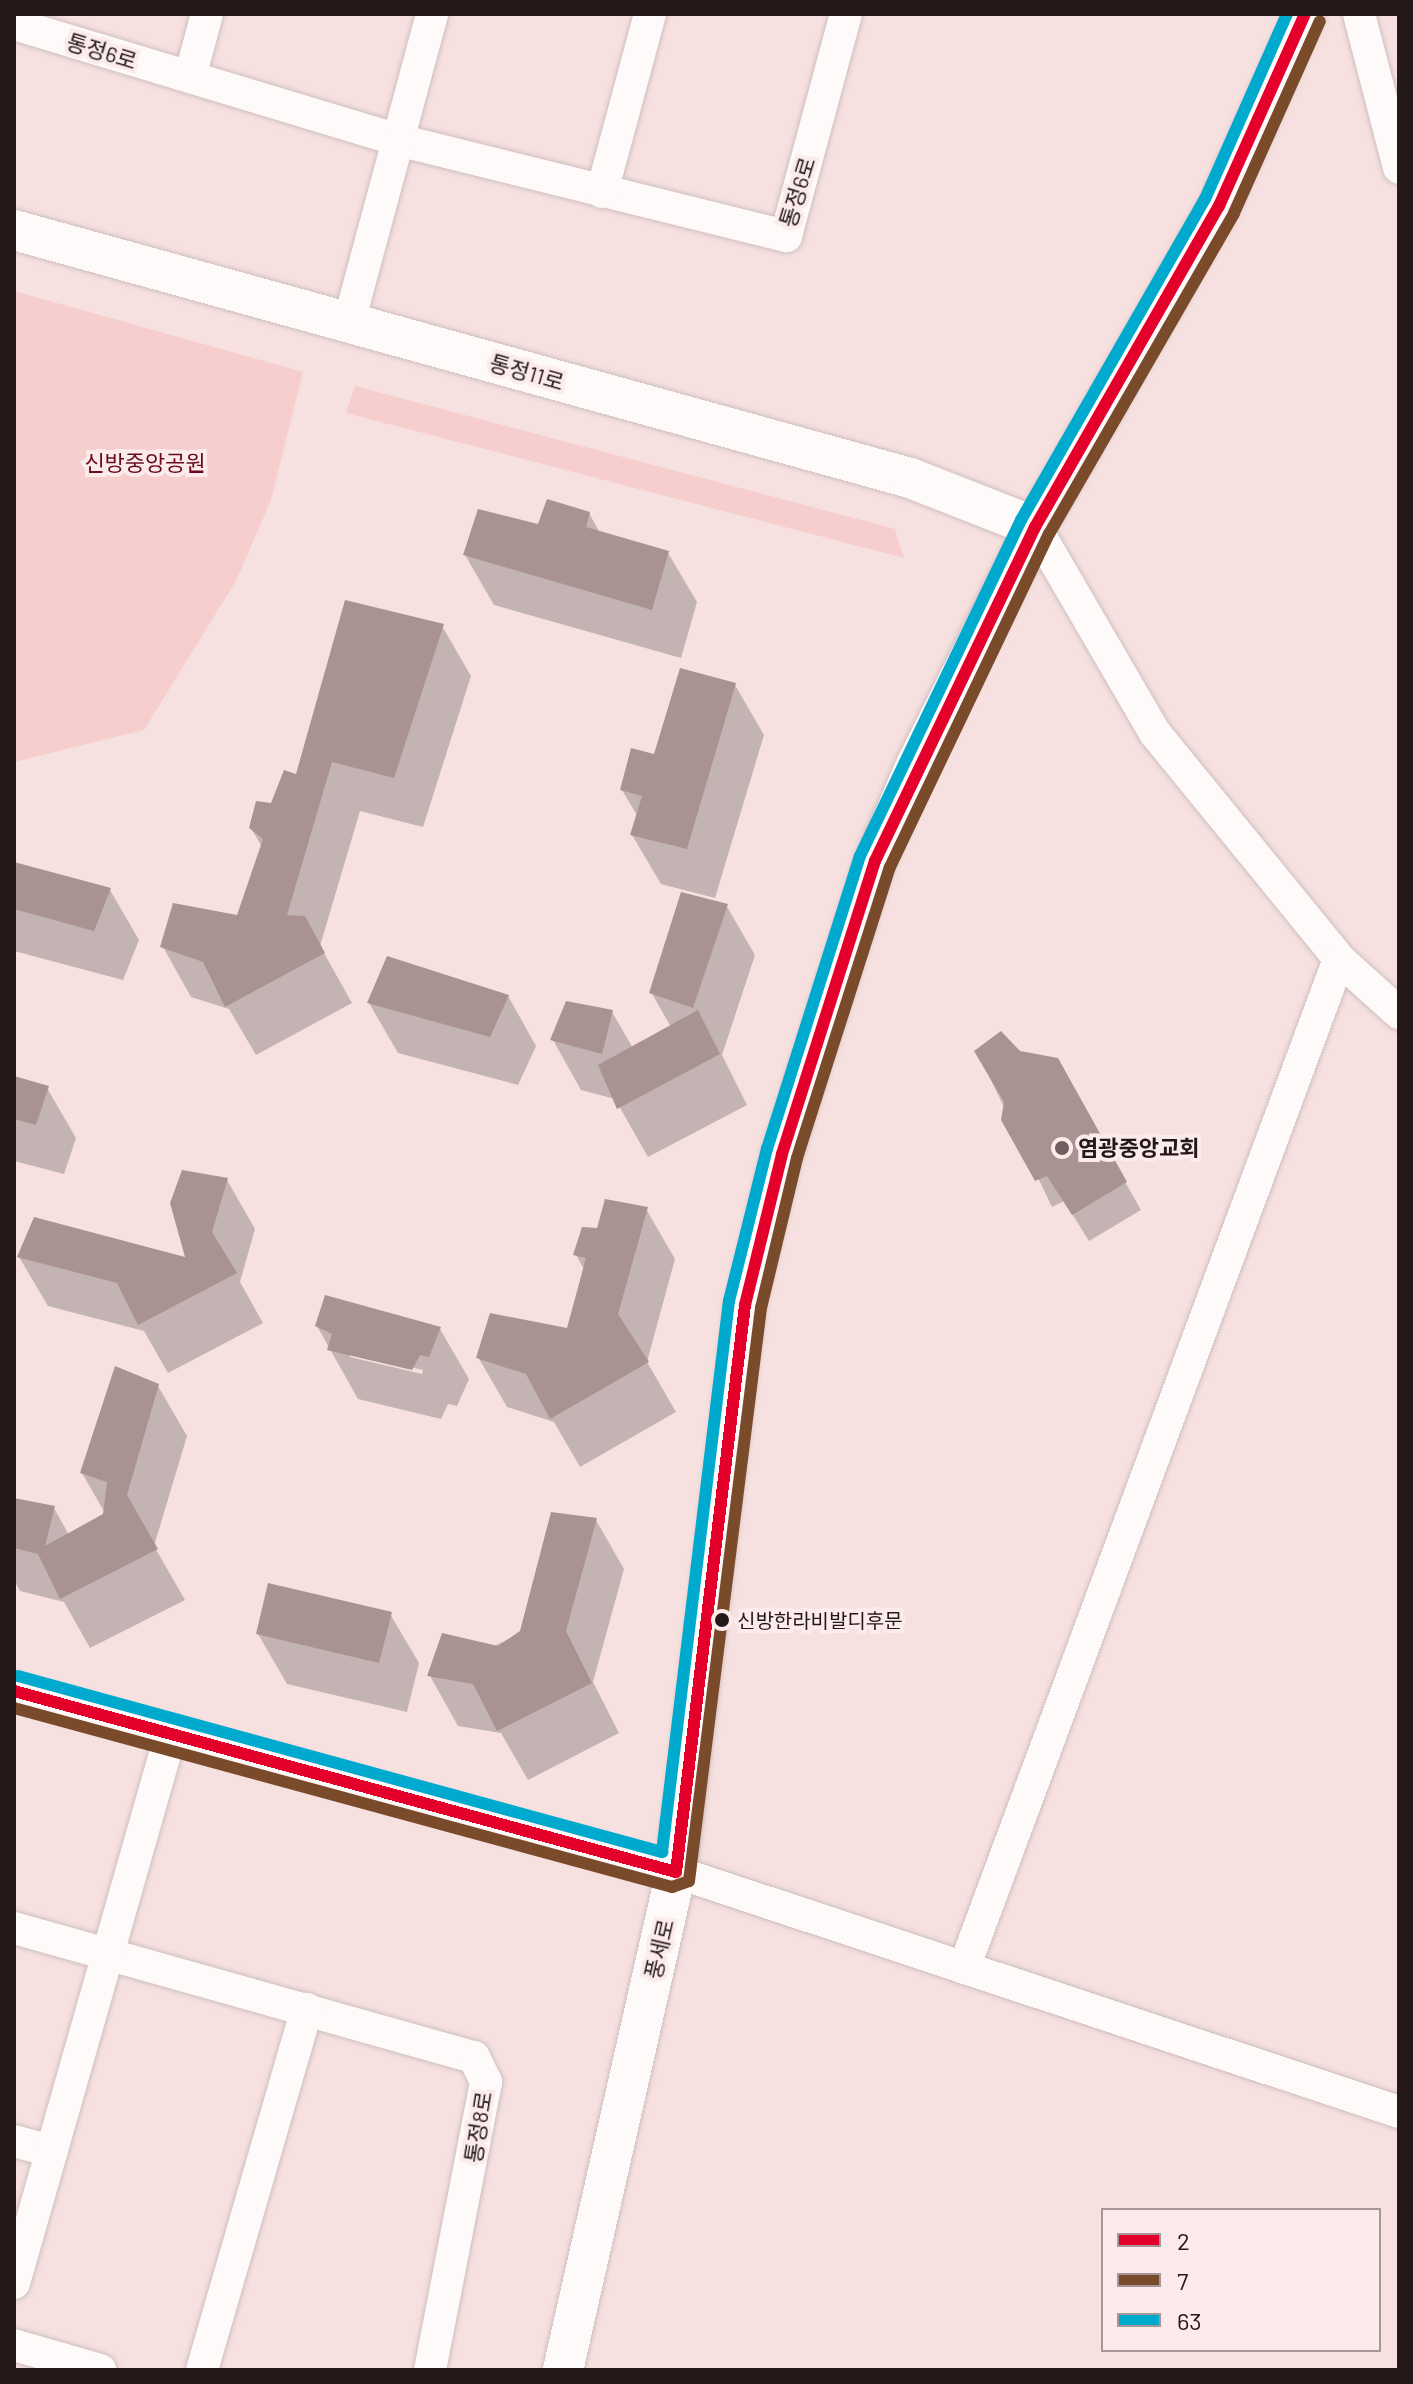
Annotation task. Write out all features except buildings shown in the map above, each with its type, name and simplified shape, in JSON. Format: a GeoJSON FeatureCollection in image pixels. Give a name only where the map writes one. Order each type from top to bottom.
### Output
{"type":"FeatureCollection","features":[{"type":"Feature","properties":{"kind":"street"},"geometry":{"type":"LineString","coordinates":[[190,77],[207,14]]}},
{"type":"Feature","properties":{"kind":"street"},"geometry":{"type":"LineString","coordinates":[[349,322],[432,14]]}},
{"type":"Feature","properties":{"kind":"street"},"geometry":{"type":"LineString","coordinates":[[602,192],[650,14]]}},
{"type":"Feature","properties":{"kind":"street","name":"통정6로"},"geometry":{"type":"LineString","coordinates":[[14,24],[398,140],[786,236],[846,14]]}},
{"type":"Feature","properties":{"kind":"street","name":"풍세로"},"geometry":{"type":"LineString","coordinates":[[563,2370],[676,1872],[745,1305],[782,1154],[875,861],[1035,527],[1219,206],[1305,14]]}},
{"type":"Feature","properties":{"kind":"street"},"geometry":{"type":"LineString","coordinates":[[1359,14],[1399,168]]}},
{"type":"Feature","properties":{"kind":"street","name":"통정11로"},"geometry":{"type":"LineString","coordinates":[[14,230],[910,478],[1035,527]]}},
{"type":"Feature","properties":{"kind":"street"},"geometry":{"type":"LineString","coordinates":[[1035,527],[1155,733],[1339,959],[1399,1013]]}},
{"type":"Feature","properties":{"kind":"street"},"geometry":{"type":"LineString","coordinates":[[964,1968],[1339,959]]}},
{"type":"Feature","properties":{"kind":"street"},"geometry":{"type":"LineString","coordinates":[[14,1691],[676,1872],[1399,2112]]}},
{"type":"Feature","properties":{"kind":"street"},"geometry":{"type":"LineString","coordinates":[[14,2283],[171,1733]]}},
{"type":"Feature","properties":{"kind":"street","name":"통정8로"},"geometry":{"type":"LineString","coordinates":[[14,1928],[459,2049],[483,2068],[466,2203],[430,2370]]}},
{"type":"Feature","properties":{"kind":"street"},"geometry":{"type":"LineString","coordinates":[[202,2370],[307,2009]]}},
{"type":"Feature","properties":{"kind":"street"},"geometry":{"type":"LineString","coordinates":[[14,2141],[52,2151]]}},
{"type":"Feature","properties":{"kind":"street"},"geometry":{"type":"LineString","coordinates":[[14,2345],[100,2370]]}},
{"type":"Feature","properties":{"kind":"green space","name":"신방중앙공원"},"geometry":{"type":"Polygon","coordinates":[[[14,291],[303,372],[271,500],[237,579],[144,730],[14,762],[14,291]]]}},
{"type":"Feature","properties":{"kind":"green space"},"geometry":{"type":"Polygon","coordinates":[[[355,386],[895,529],[904,558],[346,413],[355,386]]]}},
{"type":"Feature","properties":{"kind":"transit line","name":"63"},"geometry":{"type":"LineString","coordinates":[[18,1676],[662,1852],[729,1301],[767,1149],[860,856],[1021,520],[1205,199],[1287,14]]}},
{"type":"Feature","properties":{"kind":"transit line","name":"2"},"geometry":{"type":"LineString","coordinates":[[14,1691],[676,1872],[745,1305],[782,1154],[875,861],[1035,527],[1219,206],[1305,14]]}},
{"type":"Feature","properties":{"kind":"transit line","name":"7"},"geometry":{"type":"LineString","coordinates":[[14,1708],[672,1887],[689,1881],[761,1308],[797,1158],[890,867],[1049,534],[1234,213],[1320,21]]}},
{"type":"Feature","properties":{"kind":"place","name":"염광중앙교회"},"geometry":{"type":"Point","coordinates":[1062,1148]}},
{"type":"Feature","properties":{"kind":"place","name":"신방한라비발디후문"},"geometry":{"type":"Point","coordinates":[722,1620]}}]}
